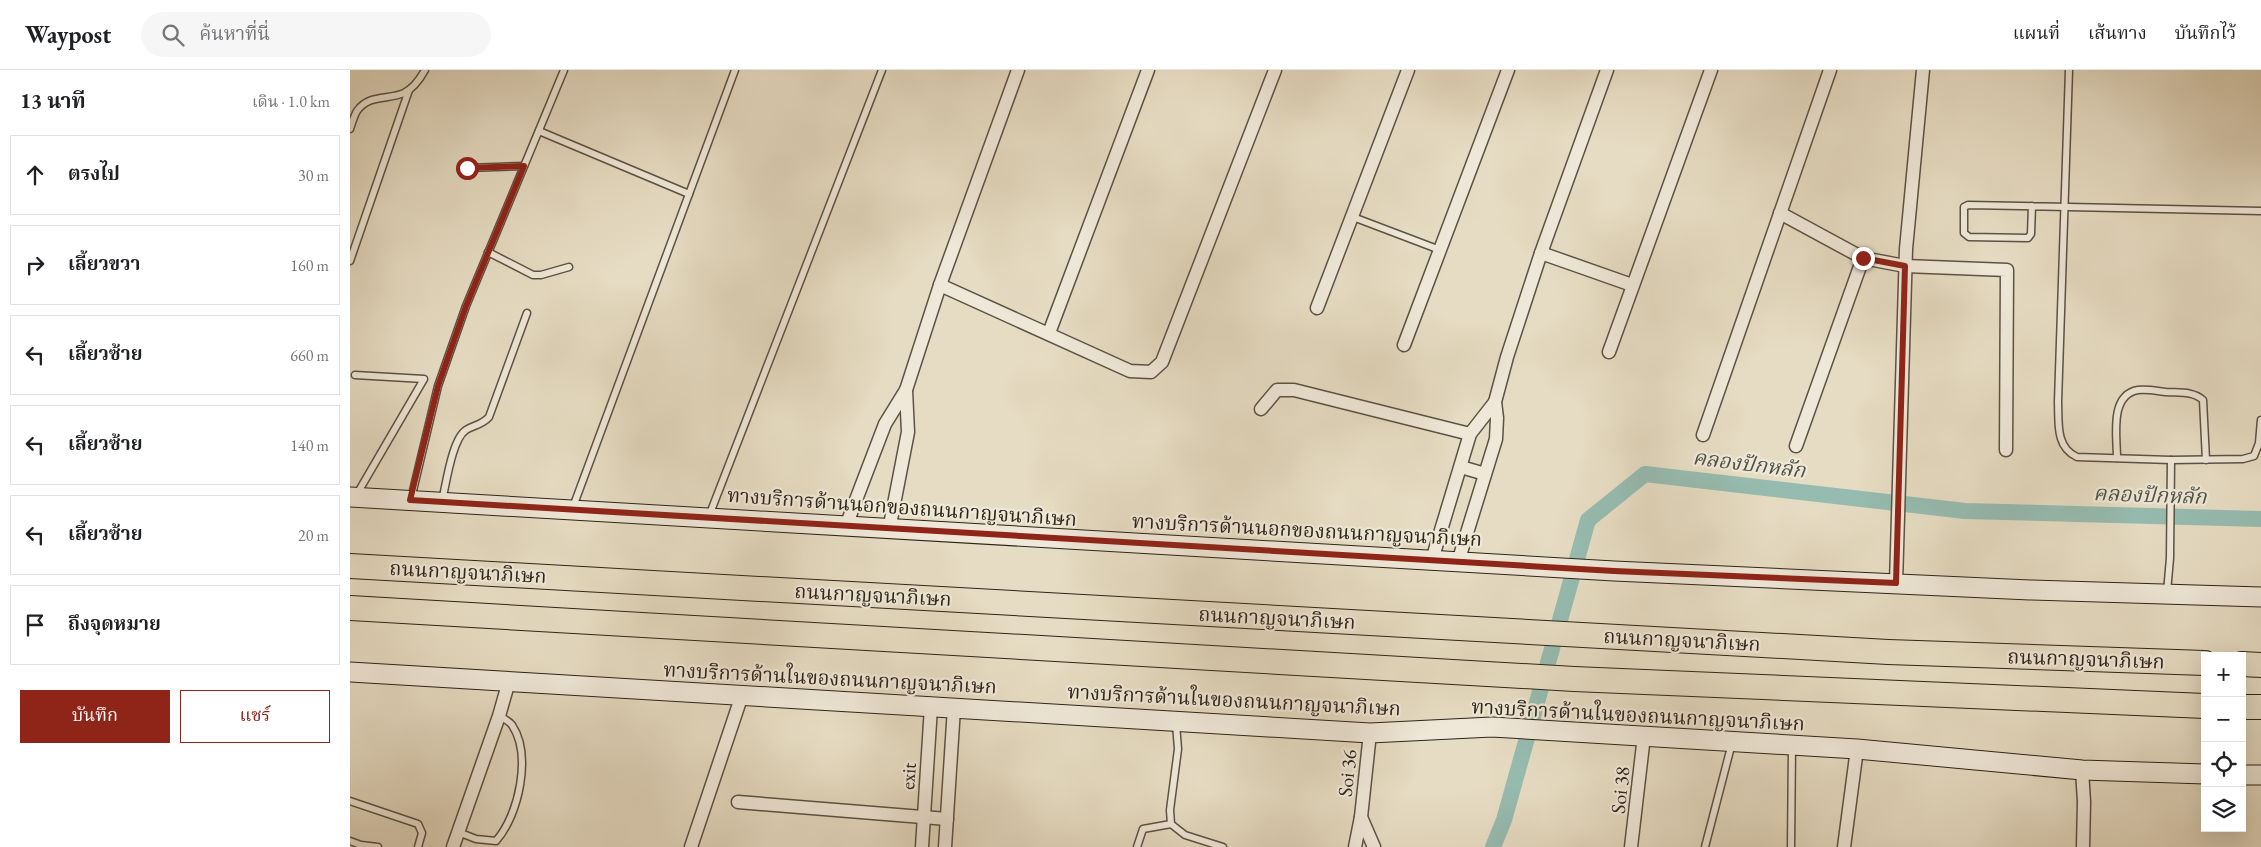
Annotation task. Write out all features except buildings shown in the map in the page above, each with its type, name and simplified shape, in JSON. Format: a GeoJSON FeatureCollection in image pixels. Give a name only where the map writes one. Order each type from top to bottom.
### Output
{"type":"FeatureCollection","features":[{"type":"Feature","properties":{"kind":"highway","name":"ถนนกาญจนาภิเษก"},"geometry":{"type":"LineString","coordinates":[[350,566],[1888,652],[2201,664]]}},
{"type":"Feature","properties":{"kind":"highway","name":"ถนนกาญจนาภิเษก"},"geometry":{"type":"LineString","coordinates":[[350,608],[1574,678],[2201,706]]}},
{"type":"Feature","properties":{"kind":"highway"},"geometry":{"type":"LineString","coordinates":[[2246,664],[2261,665]]}},
{"type":"Feature","properties":{"kind":"highway"},"geometry":{"type":"LineString","coordinates":[[2246,707],[2261,707]]}},
{"type":"Feature","properties":{"kind":"main road","name":"ทางบริการด้านนอกของถนนกาญจนาภิเษก"},"geometry":{"type":"LineString","coordinates":[[353,497],[708,517],[889,530],[1614,571],[2030,590],[2261,597]]}},
{"type":"Feature","properties":{"kind":"main road","name":"ทางบริการด้านในของถนนกาญจนาภิเษก"},"geometry":{"type":"LineString","coordinates":[[350,672],[1370,733],[1492,727],[1857,749],[2082,770],[2201,774]]}},
{"type":"Feature","properties":{"kind":"main road"},"geometry":{"type":"LineString","coordinates":[[2246,775],[2261,775]]}},
{"type":"Feature","properties":{"kind":"street"},"geometry":{"type":"LineString","coordinates":[[846,526],[885,424],[906,390],[940,285],[1018,70]]}},
{"type":"Feature","properties":{"kind":"street"},"geometry":{"type":"LineString","coordinates":[[1049,333],[1148,70]]}},
{"type":"Feature","properties":{"kind":"street"},"geometry":{"type":"LineString","coordinates":[[940,285],[1130,371],[1151,372],[1159,367],[1274,70]]}},
{"type":"Feature","properties":{"kind":"street"},"geometry":{"type":"LineString","coordinates":[[1317,308],[1408,70]]}},
{"type":"Feature","properties":{"kind":"street"},"geometry":{"type":"LineString","coordinates":[[1404,345],[1508,70]]}},
{"type":"Feature","properties":{"kind":"street"},"geometry":{"type":"LineString","coordinates":[[1432,560],[1470,434],[1495,402],[1541,253],[1608,70]]}},
{"type":"Feature","properties":{"kind":"street"},"geometry":{"type":"LineString","coordinates":[[1608,352],[1710,70]]}},
{"type":"Feature","properties":{"kind":"street"},"geometry":{"type":"LineString","coordinates":[[1703,435],[1830,70]]}},
{"type":"Feature","properties":{"kind":"street"},"geometry":{"type":"LineString","coordinates":[[1896,583],[1905,266],[1923,70]]}},
{"type":"Feature","properties":{"kind":"street"},"geometry":{"type":"LineString","coordinates":[[1780,213],[1863,258],[1905,266],[2007,270],[2006,450]]}},
{"type":"Feature","properties":{"kind":"street"},"geometry":{"type":"LineString","coordinates":[[1541,253],[1632,285]]}},
{"type":"Feature","properties":{"kind":"street"},"geometry":{"type":"LineString","coordinates":[[1796,446],[1863,258]]}},
{"type":"Feature","properties":{"kind":"street"},"geometry":{"type":"LineString","coordinates":[[889,530],[908,432],[906,390]]}},
{"type":"Feature","properties":{"kind":"street"},"geometry":{"type":"LineString","coordinates":[[1261,409],[1277,390],[1294,390],[1470,434]]}},
{"type":"Feature","properties":{"kind":"street"},"geometry":{"type":"LineString","coordinates":[[1458,562],[1496,438],[1497,418],[1495,402]]}},
{"type":"Feature","properties":{"kind":"street"},"geometry":{"type":"LineString","coordinates":[[1461,468],[1485,474]]}},
{"type":"Feature","properties":{"kind":"street"},"geometry":{"type":"LineString","coordinates":[[452,847],[500,716],[509,682]]}},
{"type":"Feature","properties":{"kind":"street"},"geometry":{"type":"LineString","coordinates":[[691,847],[742,696]]}},
{"type":"Feature","properties":{"kind":"street","name":"exit"},"geometry":{"type":"LineString","coordinates":[[922,847],[931,707]]}},
{"type":"Feature","properties":{"kind":"street"},"geometry":{"type":"LineString","coordinates":[[945,847],[954,708]]}},
{"type":"Feature","properties":{"kind":"street","name":"Soi 36"},"geometry":{"type":"LineString","coordinates":[[1355,847],[1361,817],[1370,733]]}},
{"type":"Feature","properties":{"kind":"street","name":"Soi 38"},"geometry":{"type":"LineString","coordinates":[[1631,847],[1644,736]]}},
{"type":"Feature","properties":{"kind":"street"},"geometry":{"type":"LineString","coordinates":[[1844,847],[1857,749]]}},
{"type":"Feature","properties":{"kind":"street"},"geometry":{"type":"LineString","coordinates":[[2082,770],[2083,847]]}},
{"type":"Feature","properties":{"kind":"street"},"geometry":{"type":"LineString","coordinates":[[738,802],[947,819]]}},
{"type":"Feature","properties":{"kind":"street"},"geometry":{"type":"LineString","coordinates":[[1361,817],[1374,847]]}},
{"type":"Feature","properties":{"kind":"lane"},"geometry":{"type":"LineString","coordinates":[[350,129],[357,111],[365,103],[375,98],[402,94],[419,80],[425,70]]}},
{"type":"Feature","properties":{"kind":"lane"},"geometry":{"type":"LineString","coordinates":[[410,500],[438,386],[466,306],[564,70]]}},
{"type":"Feature","properties":{"kind":"lane"},"geometry":{"type":"LineString","coordinates":[[572,509],[735,70]]}},
{"type":"Feature","properties":{"kind":"lane"},"geometry":{"type":"LineString","coordinates":[[708,517],[882,70]]}},
{"type":"Feature","properties":{"kind":"lane"},"geometry":{"type":"LineString","coordinates":[[2069,70],[2058,402],[2060,436],[2066,450],[2077,457],[2170,460],[2243,459],[2254,456],[2259,443],[2261,420]]}},
{"type":"Feature","properties":{"kind":"lane"},"geometry":{"type":"LineString","coordinates":[[350,261],[409,90]]}},
{"type":"Feature","properties":{"kind":"lane"},"geometry":{"type":"LineString","coordinates":[[539,131],[689,194]]}},
{"type":"Feature","properties":{"kind":"lane"},"geometry":{"type":"LineString","coordinates":[[467,168],[524,166]]}},
{"type":"Feature","properties":{"kind":"lane"},"geometry":{"type":"LineString","coordinates":[[2032,206],[2028,238],[1969,236],[1964,233],[1966,205],[2064,206],[2261,211]]}},
{"type":"Feature","properties":{"kind":"lane"},"geometry":{"type":"LineString","coordinates":[[1353,217],[1440,250]]}},
{"type":"Feature","properties":{"kind":"lane"},"geometry":{"type":"LineString","coordinates":[[488,252],[526,274],[541,275],[569,267]]}},
{"type":"Feature","properties":{"kind":"lane"},"geometry":{"type":"LineString","coordinates":[[441,502],[457,440],[465,431],[482,424],[489,417],[527,313]]}},
{"type":"Feature","properties":{"kind":"lane"},"geometry":{"type":"LineString","coordinates":[[353,497],[424,379],[355,374]]}},
{"type":"Feature","properties":{"kind":"lane"},"geometry":{"type":"LineString","coordinates":[[2117,458],[2117,409],[2129,393],[2139,390],[2192,394],[2203,400],[2206,460]]}},
{"type":"Feature","properties":{"kind":"lane"},"geometry":{"type":"LineString","coordinates":[[2167,594],[2170,558],[2170,460]]}},
{"type":"Feature","properties":{"kind":"lane"},"geometry":{"type":"LineString","coordinates":[[458,832],[476,839],[496,841],[504,832],[518,795],[522,773],[520,746],[512,724],[500,716]]}},
{"type":"Feature","properties":{"kind":"lane"},"geometry":{"type":"LineString","coordinates":[[1176,722],[1178,749],[1170,810],[1171,824],[1185,836],[1223,847]]}},
{"type":"Feature","properties":{"kind":"lane"},"geometry":{"type":"LineString","coordinates":[[1705,847],[1733,741]]}},
{"type":"Feature","properties":{"kind":"lane"},"geometry":{"type":"LineString","coordinates":[[1791,847],[1792,745]]}},
{"type":"Feature","properties":{"kind":"lane"},"geometry":{"type":"LineString","coordinates":[[350,801],[418,824],[422,833],[418,847]]}},
{"type":"Feature","properties":{"kind":"lane"},"geometry":{"type":"LineString","coordinates":[[1137,847],[1143,829],[1171,824]]}},
{"type":"Feature","properties":{"kind":"lane"},"geometry":{"type":"LineString","coordinates":[[350,841],[361,845],[378,847]]}},
{"type":"Feature","properties":{"kind":"waterway","name":"คลองปักหลัก"},"geometry":{"type":"LineString","coordinates":[[1493,847],[1504,820],[1588,520],[1645,474],[1965,511],[2261,519]]}},
{"type":"Feature","properties":{"kind":"route"},"geometry":{"type":"LineString","coordinates":[[467,168],[524,166],[466,306],[438,386],[410,500],[708,517],[889,530],[1614,571],[1896,583],[1905,266],[1863,258]]}}]}
